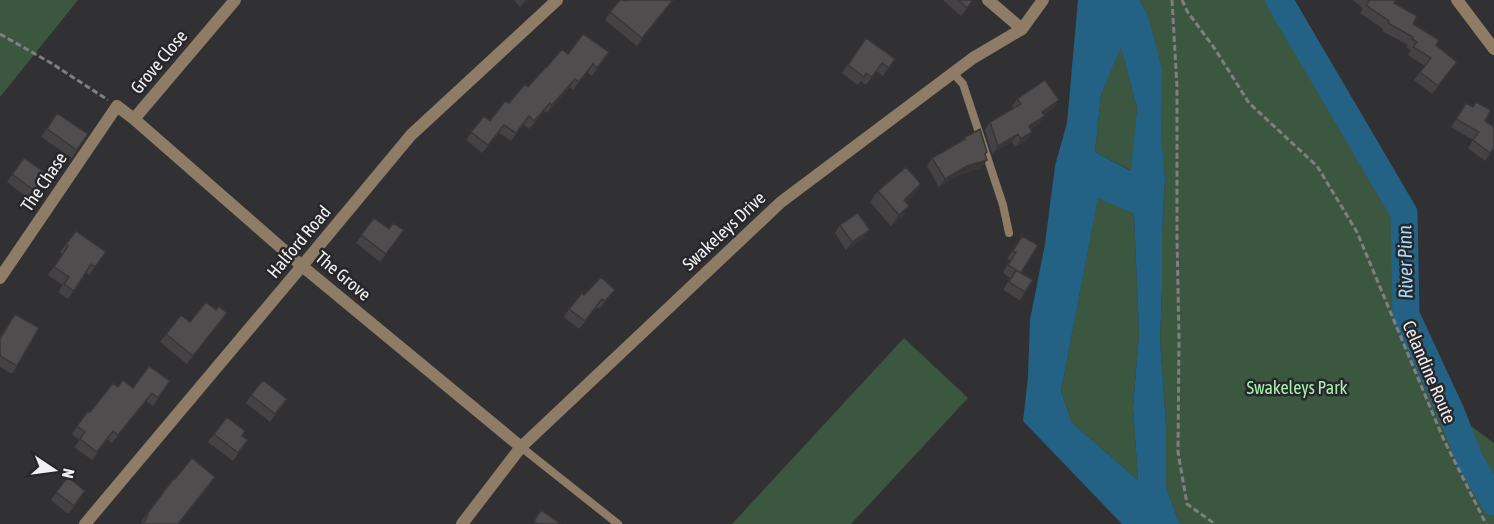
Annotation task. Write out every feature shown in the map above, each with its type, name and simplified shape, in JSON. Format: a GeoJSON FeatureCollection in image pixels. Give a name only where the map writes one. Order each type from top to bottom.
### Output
{"type":"FeatureCollection","features":[{"type":"Feature","properties":{"kind":"street","name":"Grove Close"},"geometry":{"type":"LineString","coordinates":[[134,119],[235,0]]}},
{"type":"Feature","properties":{"kind":"street","name":"Halford Road"},"geometry":{"type":"LineString","coordinates":[[85,524],[411,135],[557,0]]}},
{"type":"Feature","properties":{"kind":"street"},"geometry":{"type":"LineString","coordinates":[[988,0],[1022,29]]}},
{"type":"Feature","properties":{"kind":"street","name":"Swakeleys Drive"},"geometry":{"type":"LineString","coordinates":[[462,524],[521,447],[781,202],[973,58],[1022,29],[1043,0]]}},
{"type":"Feature","properties":{"kind":"street"},"geometry":{"type":"LineString","coordinates":[[1457,0],[1494,49]]}},
{"type":"Feature","properties":{"kind":"street","name":"The Grove"},"geometry":{"type":"LineString","coordinates":[[117,106],[302,266],[521,447]]}},
{"type":"Feature","properties":{"kind":"street","name":"The Chase"},"geometry":{"type":"LineString","coordinates":[[0,278],[117,106]]}},
{"type":"Feature","properties":{"kind":"lane"},"geometry":{"type":"LineString","coordinates":[[953,73],[963,84],[1003,205],[1009,233]]}},
{"type":"Feature","properties":{"kind":"lane"},"geometry":{"type":"LineString","coordinates":[[521,447],[618,524]]}},
{"type":"Feature","properties":{"kind":"path"},"geometry":{"type":"LineString","coordinates":[[1172,0],[1177,87],[1178,452],[1187,504],[1215,524]]}},
{"type":"Feature","properties":{"kind":"path","name":"Celandine Route"},"geometry":{"type":"LineString","coordinates":[[1182,0],[1249,103],[1317,166],[1357,232],[1443,438],[1486,524]]}},
{"type":"Feature","properties":{"kind":"path"},"geometry":{"type":"LineString","coordinates":[[0,34],[51,63],[117,106]]}},
{"type":"Feature","properties":{"kind":"green space"},"geometry":{"type":"Polygon","coordinates":[[[0,0],[78,0],[0,97],[0,0]]]}},
{"type":"Feature","properties":{"kind":"green space","name":"Swakeleys Park"},"geometry":{"type":"Polygon","coordinates":[[[1139,0],[1284,0],[1345,90],[1395,184],[1417,326],[1449,410],[1494,443],[1494,524],[1182,524],[1178,520],[1166,487],[1166,424],[1160,340],[1165,178],[1147,13],[1139,0]]]}},
{"type":"Feature","properties":{"kind":"green space"},"geometry":{"type":"Polygon","coordinates":[[[1121,46],[1137,108],[1132,171],[1095,152],[1101,95],[1121,46]]]}},
{"type":"Feature","properties":{"kind":"green space"},"geometry":{"type":"Polygon","coordinates":[[[1098,197],[1134,214],[1139,333],[1133,408],[1138,480],[1072,423],[1061,391],[1098,197]]]}},
{"type":"Feature","properties":{"kind":"green space"},"geometry":{"type":"Polygon","coordinates":[[[904,338],[968,398],[851,524],[732,524],[904,338]]]}},
{"type":"Feature","properties":{"kind":"water"},"geometry":{"type":"Polygon","coordinates":[[[1078,0],[1139,0],[1147,13],[1162,69],[1161,135],[1165,178],[1160,340],[1166,424],[1166,487],[1178,520],[1182,524],[1122,524],[1023,421],[1028,377],[1030,320],[1045,244],[1055,166],[1067,123],[1078,0]],[[1121,47],[1101,95],[1095,152],[1131,171],[1137,108],[1121,47]],[[1098,198],[1061,391],[1072,423],[1138,480],[1133,408],[1139,333],[1134,214],[1098,198]]]}},
{"type":"Feature","properties":{"kind":"building"},"geometry":{"type":"Polygon","coordinates":[[[620,0],[673,0],[642,38],[610,12],[620,0]]]}},
{"type":"Feature","properties":{"kind":"building"},"geometry":{"type":"Polygon","coordinates":[[[958,0],[973,0],[967,8],[958,0]]]}},
{"type":"Feature","properties":{"kind":"building"},"geometry":{"type":"Polygon","coordinates":[[[1368,0],[1396,0],[1394,3],[1417,16],[1413,24],[1439,40],[1436,45],[1457,62],[1438,86],[1420,72],[1431,58],[1413,47],[1417,42],[1412,39],[1413,37],[1388,23],[1389,21],[1366,5],[1368,0]]]}},
{"type":"Feature","properties":{"kind":"building"},"geometry":{"type":"Polygon","coordinates":[[[583,34],[609,52],[597,68],[593,64],[579,82],[575,79],[534,121],[529,116],[516,133],[504,125],[488,145],[471,132],[484,116],[490,121],[505,101],[509,103],[525,84],[528,87],[562,49],[568,54],[583,34]]]}},
{"type":"Feature","properties":{"kind":"building"},"geometry":{"type":"Polygon","coordinates":[[[866,38],[895,59],[889,68],[882,63],[872,77],[866,73],[864,77],[848,65],[866,38]]]}},
{"type":"Feature","properties":{"kind":"building"},"geometry":{"type":"Polygon","coordinates":[[[1045,80],[1059,100],[1042,112],[1045,116],[1029,126],[1032,132],[1021,139],[1018,134],[998,146],[990,122],[1021,104],[1017,99],[1045,80]]]}},
{"type":"Feature","properties":{"kind":"building"},"geometry":{"type":"Polygon","coordinates":[[[1476,102],[1491,110],[1485,121],[1494,127],[1494,148],[1490,153],[1473,140],[1479,132],[1456,119],[1466,103],[1473,107],[1476,102]]]}},
{"type":"Feature","properties":{"kind":"building"},"geometry":{"type":"Polygon","coordinates":[[[57,113],[88,134],[77,150],[47,129],[57,113]]]}},
{"type":"Feature","properties":{"kind":"building"},"geometry":{"type":"Polygon","coordinates":[[[980,129],[987,160],[967,166],[945,179],[932,158],[980,129]]]}},
{"type":"Feature","properties":{"kind":"building"},"geometry":{"type":"Polygon","coordinates":[[[24,158],[47,174],[35,191],[12,174],[24,158]]]}},
{"type":"Feature","properties":{"kind":"building"},"geometry":{"type":"Polygon","coordinates":[[[906,167],[921,184],[904,200],[909,206],[899,215],[878,191],[906,167]]]}},
{"type":"Feature","properties":{"kind":"building"},"geometry":{"type":"Polygon","coordinates":[[[858,213],[870,230],[852,242],[840,225],[858,213]]]}},
{"type":"Feature","properties":{"kind":"building"},"geometry":{"type":"Polygon","coordinates":[[[374,218],[389,229],[393,223],[404,230],[386,254],[361,235],[374,218]]]}},
{"type":"Feature","properties":{"kind":"building"},"geometry":{"type":"Polygon","coordinates":[[[76,231],[106,252],[95,267],[91,264],[74,291],[64,284],[69,277],[54,267],[76,231]]]}},
{"type":"Feature","properties":{"kind":"building"},"geometry":{"type":"Polygon","coordinates":[[[1022,236],[1038,245],[1021,273],[1008,265],[1022,236]]]}},
{"type":"Feature","properties":{"kind":"building"},"geometry":{"type":"Polygon","coordinates":[[[1016,270],[1033,280],[1025,292],[1009,282],[1016,270]]]}},
{"type":"Feature","properties":{"kind":"building"},"geometry":{"type":"Polygon","coordinates":[[[601,277],[615,290],[605,301],[602,299],[585,321],[569,309],[582,293],[584,295],[601,277]]]}},
{"type":"Feature","properties":{"kind":"building"},"geometry":{"type":"Polygon","coordinates":[[[206,302],[216,310],[219,306],[227,313],[193,356],[166,334],[181,315],[190,322],[206,302]]]}},
{"type":"Feature","properties":{"kind":"building"},"geometry":{"type":"Polygon","coordinates":[[[15,314],[39,328],[17,366],[0,356],[0,339],[15,314]]]}},
{"type":"Feature","properties":{"kind":"building"},"geometry":{"type":"Polygon","coordinates":[[[149,366],[170,381],[158,398],[152,393],[118,435],[113,431],[97,452],[80,439],[85,432],[77,426],[113,383],[118,387],[123,380],[133,388],[149,366]]]}},
{"type":"Feature","properties":{"kind":"building"},"geometry":{"type":"Polygon","coordinates":[[[263,380],[287,399],[275,414],[251,395],[263,380]]]}},
{"type":"Feature","properties":{"kind":"building"},"geometry":{"type":"Polygon","coordinates":[[[227,417],[245,431],[242,436],[248,440],[238,453],[214,434],[227,417]]]}},
{"type":"Feature","properties":{"kind":"building"},"geometry":{"type":"Polygon","coordinates":[[[192,458],[215,477],[178,524],[143,524],[147,514],[192,458]]]}},
{"type":"Feature","properties":{"kind":"building"},"geometry":{"type":"Polygon","coordinates":[[[68,477],[85,491],[74,506],[56,492],[68,477]]]}},
{"type":"Feature","properties":{"kind":"building"},"geometry":{"type":"Polygon","coordinates":[[[541,510],[561,524],[535,524],[534,521],[541,510]]]}},
{"type":"Feature","properties":{"kind":"waterway","name":"River Pinn"},"geometry":{"type":"LineString","coordinates":[[1279,0],[1404,213],[1406,315],[1451,412],[1470,460],[1494,502]]}}]}
